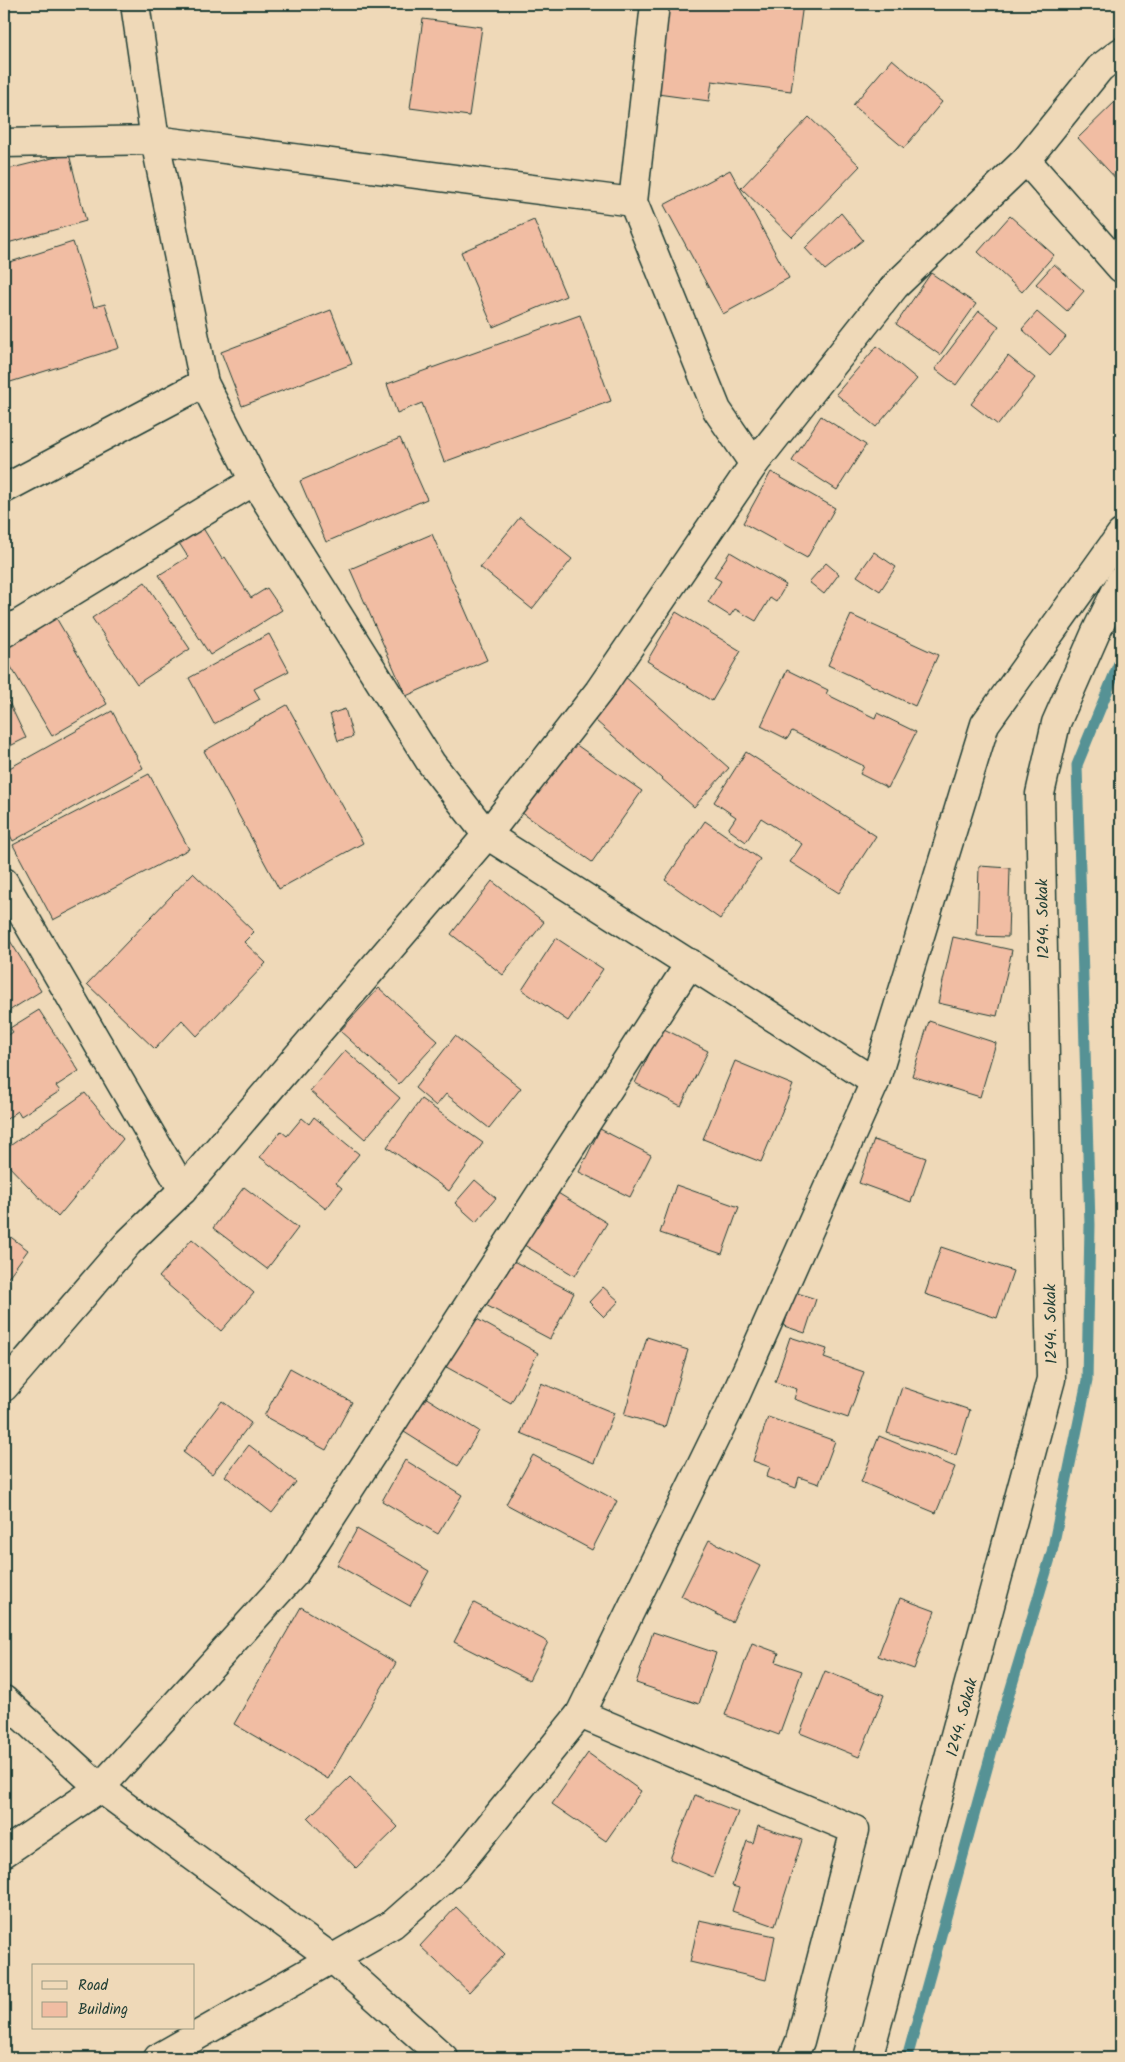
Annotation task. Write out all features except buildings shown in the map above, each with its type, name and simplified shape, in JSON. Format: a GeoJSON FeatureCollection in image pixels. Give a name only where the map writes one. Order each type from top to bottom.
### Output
{"type":"FeatureCollection","features":[{"type":"Feature","properties":{"kind":"street"},"geometry":{"type":"LineString","coordinates":[[135,4],[155,140],[204,383],[254,481],[431,763],[487,835],[875,1082]]}},
{"type":"Feature","properties":{"kind":"street"},"geometry":{"type":"LineString","coordinates":[[655,4],[633,202],[717,410],[754,464]]}},
{"type":"Feature","properties":{"kind":"street"},"geometry":{"type":"LineString","coordinates":[[4,1386],[128,1243],[183,1190],[487,835],[598,691],[754,464],[895,286],[1026,160],[1100,68],[1121,52]]}},
{"type":"Feature","properties":{"kind":"street"},"geometry":{"type":"LineString","coordinates":[[4,144],[155,140],[633,202]]}},
{"type":"Feature","properties":{"kind":"street"},"geometry":{"type":"LineString","coordinates":[[1026,160],[1121,268]]}},
{"type":"Feature","properties":{"kind":"street"},"geometry":{"type":"LineString","coordinates":[[4,489],[204,383]]}},
{"type":"Feature","properties":{"kind":"street"},"geometry":{"type":"LineString","coordinates":[[4,633],[254,481]]}},
{"type":"Feature","properties":{"kind":"street"},"geometry":{"type":"LineString","coordinates":[[158,2058],[393,1924],[454,1870],[580,1714],[733,1401],[875,1082],[985,724],[1121,534]]}},
{"type":"Feature","properties":{"kind":"street","name":"1244. Sokak"},"geometry":{"type":"LineString","coordinates":[[868,2058],[1051,1378],[1040,794],[1056,723],[1121,581]]}},
{"type":"Feature","properties":{"kind":"street"},"geometry":{"type":"LineString","coordinates":[[4,882],[183,1190]]}},
{"type":"Feature","properties":{"kind":"street"},"geometry":{"type":"LineString","coordinates":[[4,1853],[100,1788],[295,1573],[690,963]]}},
{"type":"Feature","properties":{"kind":"street"},"geometry":{"type":"LineString","coordinates":[[4,1700],[100,1788],[333,1959],[444,2058]]}},
{"type":"Feature","properties":{"kind":"street"},"geometry":{"type":"LineString","coordinates":[[580,1714],[855,1830],[800,2041],[793,2058]]}},
{"type":"Feature","properties":{"kind":"waterway"},"geometry":{"type":"LineString","coordinates":[[907,2058],[991,1754],[1052,1552],[1087,1381],[1090,1225],[1077,765],[1121,658]]}}]}
